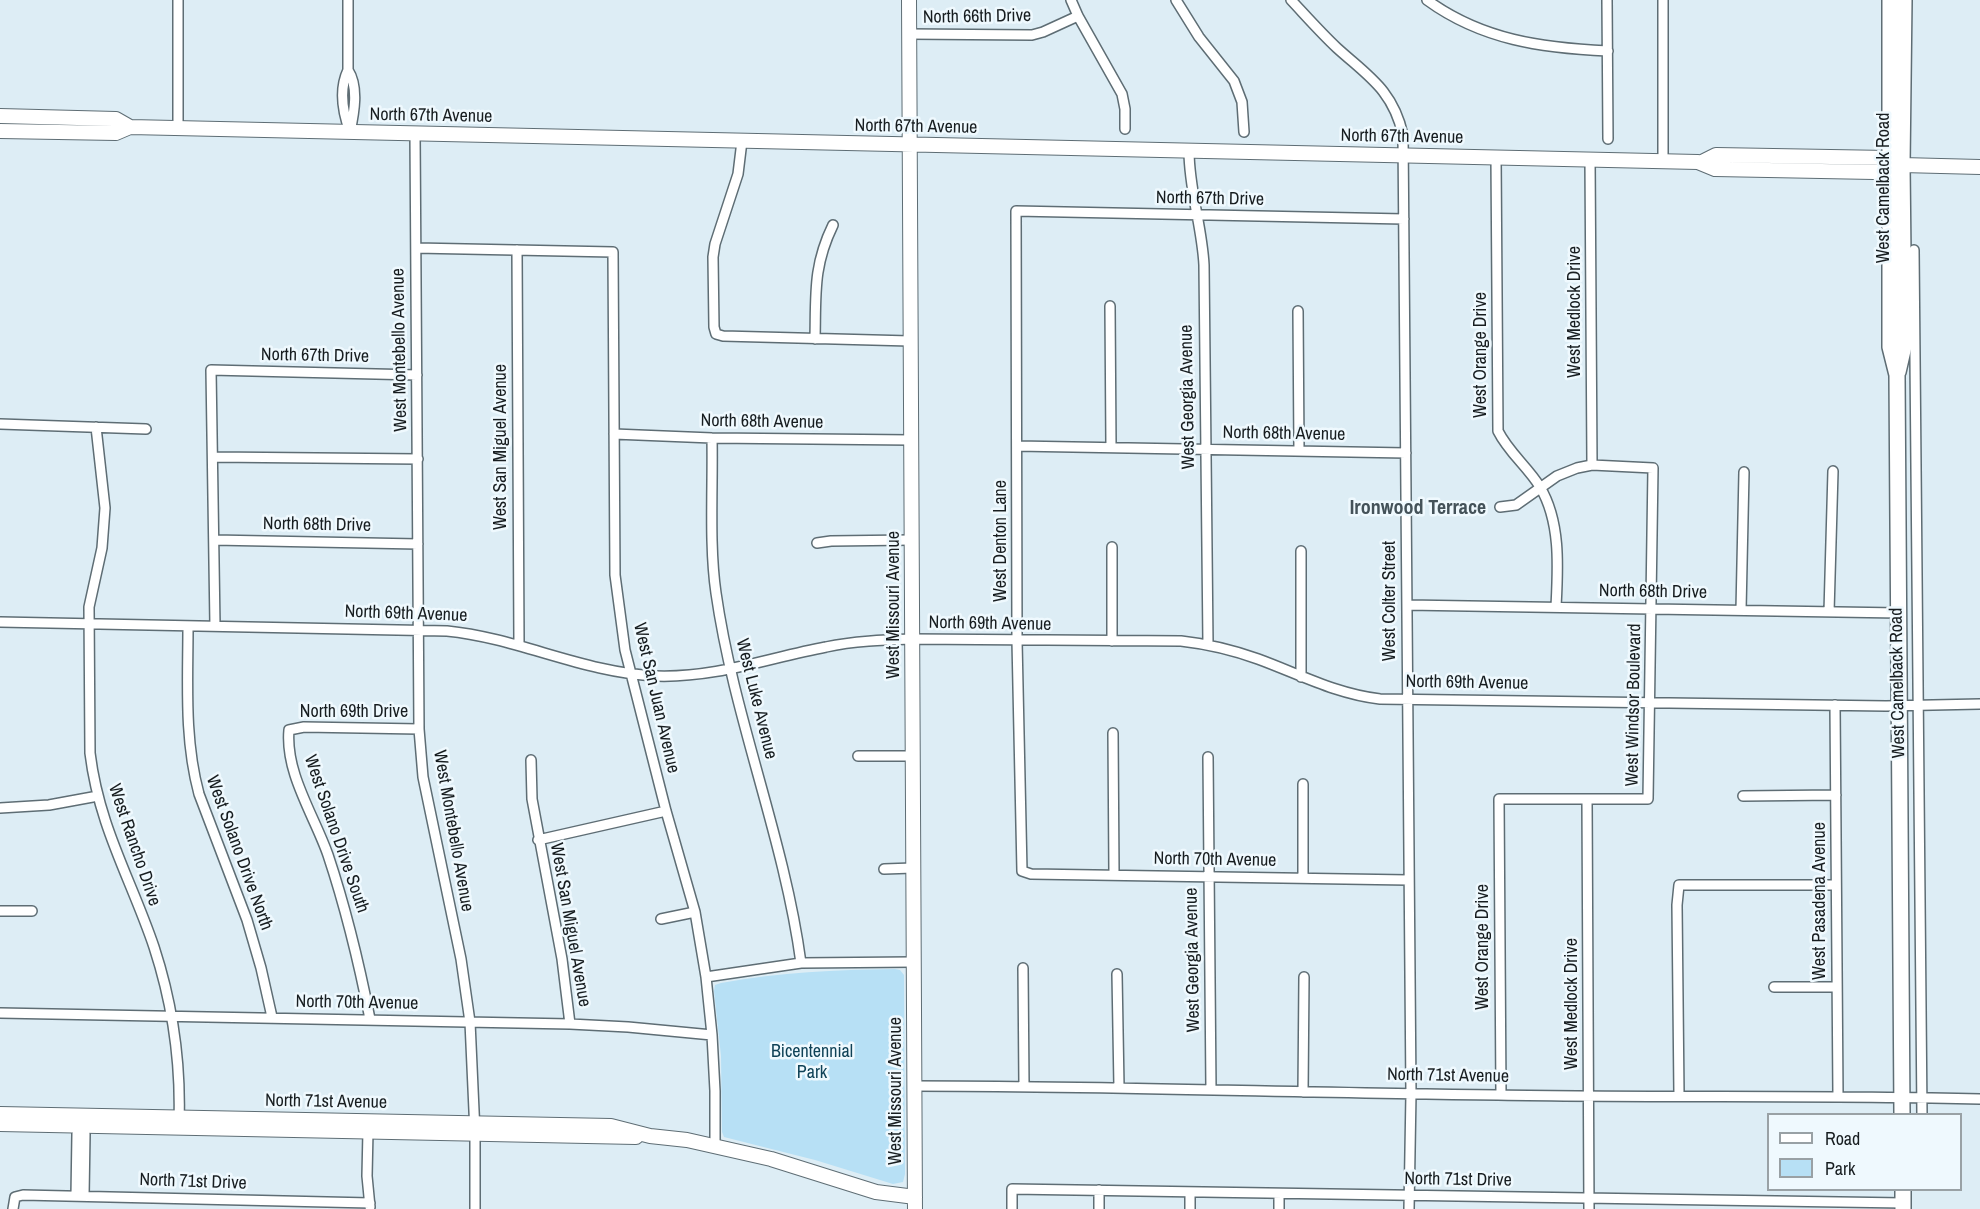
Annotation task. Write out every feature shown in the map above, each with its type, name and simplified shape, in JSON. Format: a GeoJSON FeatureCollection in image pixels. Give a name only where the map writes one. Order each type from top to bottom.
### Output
{"type":"FeatureCollection","features":[{"type":"Feature","properties":{"kind":"main road","name":"West Camelback Road"},"geometry":{"type":"LineString","coordinates":[[1890,0],[1893,165],[1890,347],[1897,375],[1902,1113]]}},
{"type":"Feature","properties":{"kind":"main road","name":"West Camelback Road"},"geometry":{"type":"LineString","coordinates":[[1893,165],[1904,0]]}},
{"type":"Feature","properties":{"kind":"street"},"geometry":{"type":"LineString","coordinates":[[178,0],[178,128]]}},
{"type":"Feature","properties":{"kind":"street"},"geometry":{"type":"LineString","coordinates":[[348,0],[348,70],[344,79],[344,112],[350,132]]}},
{"type":"Feature","properties":{"kind":"street","name":"West Missouri Avenue"},"geometry":{"type":"LineString","coordinates":[[909,0],[915,1203]]}},
{"type":"Feature","properties":{"kind":"street"},"geometry":{"type":"LineString","coordinates":[[1071,0],[1122,94],[1125,129]]}},
{"type":"Feature","properties":{"kind":"street"},"geometry":{"type":"LineString","coordinates":[[1176,0],[1199,37],[1234,81],[1242,102],[1244,132]]}},
{"type":"Feature","properties":{"kind":"street","name":"West Colter Street"},"geometry":{"type":"LineString","coordinates":[[1291,0],[1336,47],[1374,79],[1389,100],[1400,123],[1404,219],[1411,1094],[1408,1209]]}},
{"type":"Feature","properties":{"kind":"street"},"geometry":{"type":"LineString","coordinates":[[1427,0],[1471,25],[1511,40],[1531,45],[1608,51]]}},
{"type":"Feature","properties":{"kind":"street"},"geometry":{"type":"LineString","coordinates":[[1607,0],[1608,139]]}},
{"type":"Feature","properties":{"kind":"street"},"geometry":{"type":"LineString","coordinates":[[1663,0],[1663,161]]}},
{"type":"Feature","properties":{"kind":"street","name":"North 66th Drive"},"geometry":{"type":"LineString","coordinates":[[909,34],[1032,34],[1043,32],[1078,16]]}},
{"type":"Feature","properties":{"kind":"street","name":"North 67th Avenue"},"geometry":{"type":"LineString","coordinates":[[0,116],[116,119],[130,127]]}},
{"type":"Feature","properties":{"kind":"street","name":"North 67th Avenue"},"geometry":{"type":"LineString","coordinates":[[0,131],[116,134],[130,127],[1702,162],[1716,155],[1893,165],[1980,167]]}},
{"type":"Feature","properties":{"kind":"street","name":"West Montebello Avenue"},"geometry":{"type":"LineString","coordinates":[[415,134],[419,729],[423,777],[461,959],[470,1022],[475,1209]]}},
{"type":"Feature","properties":{"kind":"street"},"geometry":{"type":"LineString","coordinates":[[742,141],[738,174],[718,232],[713,257],[713,315],[716,333],[723,336],[910,341]]}},
{"type":"Feature","properties":{"kind":"street","name":"West Georgia Avenue"},"geometry":{"type":"LineString","coordinates":[[1189,151],[1189,171],[1203,246],[1204,265],[1208,644]]}},
{"type":"Feature","properties":{"kind":"street","name":"West Orange Drive"},"geometry":{"type":"LineString","coordinates":[[1496,157],[1498,431],[1505,445],[1540,487],[1553,520],[1557,550],[1556,607]]}},
{"type":"Feature","properties":{"kind":"street","name":"West Medlock Drive"},"geometry":{"type":"LineString","coordinates":[[1590,159],[1592,465]]}},
{"type":"Feature","properties":{"kind":"street","name":"North 67th Drive"},"geometry":{"type":"LineString","coordinates":[[1016,211],[1404,219]]}},
{"type":"Feature","properties":{"kind":"street","name":"West Denton Lane"},"geometry":{"type":"LineString","coordinates":[[1016,211],[1017,641],[1022,871]]}},
{"type":"Feature","properties":{"kind":"street"},"geometry":{"type":"LineString","coordinates":[[815,339],[818,261],[833,225]]}},
{"type":"Feature","properties":{"kind":"street"},"geometry":{"type":"LineString","coordinates":[[416,248],[517,250]]}},
{"type":"Feature","properties":{"kind":"street","name":"West San Juan Avenue"},"geometry":{"type":"LineString","coordinates":[[517,250],[613,252],[615,575],[625,650],[666,811],[695,912],[706,977],[712,1035],[716,1090],[715,1146]]}},
{"type":"Feature","properties":{"kind":"street","name":"West San Miguel Avenue"},"geometry":{"type":"LineString","coordinates":[[517,250],[519,644]]}},
{"type":"Feature","properties":{"kind":"street","name":"West Camelback Road"},"geometry":{"type":"LineString","coordinates":[[1914,250],[1922,1113]]}},
{"type":"Feature","properties":{"kind":"street"},"geometry":{"type":"LineString","coordinates":[[1110,306],[1111,447]]}},
{"type":"Feature","properties":{"kind":"street"},"geometry":{"type":"LineString","coordinates":[[1298,310],[1299,451]]}},
{"type":"Feature","properties":{"kind":"street","name":"North 67th Drive"},"geometry":{"type":"LineString","coordinates":[[213,457],[211,370],[417,375]]}},
{"type":"Feature","properties":{"kind":"street"},"geometry":{"type":"LineString","coordinates":[[0,424],[146,429]]}},
{"type":"Feature","properties":{"kind":"street","name":"West Rancho Drive"},"geometry":{"type":"LineString","coordinates":[[96,427],[103,486],[104,528],[99,569],[89,607],[88,625],[89,735],[93,774],[114,849],[153,945],[172,1016],[177,1044],[179,1123]]}},
{"type":"Feature","properties":{"kind":"street","name":"North 68th Avenue"},"geometry":{"type":"LineString","coordinates":[[614,434],[712,438],[911,440]]}},
{"type":"Feature","properties":{"kind":"street","name":"West Luke Avenue"},"geometry":{"type":"LineString","coordinates":[[712,438],[713,566],[717,603],[731,670],[782,865],[801,963]]}},
{"type":"Feature","properties":{"kind":"street","name":"North 68th Avenue"},"geometry":{"type":"LineString","coordinates":[[1017,446],[1406,453]]}},
{"type":"Feature","properties":{"kind":"street"},"geometry":{"type":"LineString","coordinates":[[215,626],[213,457],[418,459]]}},
{"type":"Feature","properties":{"kind":"street"},"geometry":{"type":"LineString","coordinates":[[1500,507],[1516,505],[1557,476],[1592,465]]}},
{"type":"Feature","properties":{"kind":"street","name":"West Windsor Boulevard"},"geometry":{"type":"LineString","coordinates":[[1587,799],[1648,799],[1651,702],[1653,468],[1592,465]]}},
{"type":"Feature","properties":{"kind":"street"},"geometry":{"type":"LineString","coordinates":[[1829,612],[1833,471]]}},
{"type":"Feature","properties":{"kind":"street"},"geometry":{"type":"LineString","coordinates":[[1741,610],[1744,472]]}},
{"type":"Feature","properties":{"kind":"street","name":"North 68th Drive"},"geometry":{"type":"LineString","coordinates":[[214,540],[418,543]]}},
{"type":"Feature","properties":{"kind":"street"},"geometry":{"type":"LineString","coordinates":[[816,543],[911,540]]}},
{"type":"Feature","properties":{"kind":"street"},"geometry":{"type":"LineString","coordinates":[[1112,547],[1112,641]]}},
{"type":"Feature","properties":{"kind":"street"},"geometry":{"type":"LineString","coordinates":[[1301,551],[1301,677]]}},
{"type":"Feature","properties":{"kind":"street","name":"North 68th Drive"},"geometry":{"type":"LineString","coordinates":[[1407,605],[1899,613]]}},
{"type":"Feature","properties":{"kind":"street","name":"North 69th Avenue"},"geometry":{"type":"LineString","coordinates":[[0,622],[475,633],[586,665],[632,674],[689,676],[731,670],[848,642],[912,639],[1181,641],[1208,644],[1258,659],[1351,694],[1380,699],[1900,706],[1980,704]]}},
{"type":"Feature","properties":{"kind":"street","name":"West Solano Drive North"},"geometry":{"type":"LineString","coordinates":[[188,626],[189,744],[193,772],[199,794],[247,920],[272,1017]]}},
{"type":"Feature","properties":{"kind":"street","name":"West Pasadena Avenue"},"geometry":{"type":"LineString","coordinates":[[1835,705],[1838,1096]]}},
{"type":"Feature","properties":{"kind":"street","name":"North 69th Drive"},"geometry":{"type":"LineString","coordinates":[[289,730],[304,727],[419,729]]}},
{"type":"Feature","properties":{"kind":"street","name":"West Solano Drive South"},"geometry":{"type":"LineString","coordinates":[[289,730],[287,747],[291,764],[327,853],[345,908],[359,959],[370,1019]]}},
{"type":"Feature","properties":{"kind":"street"},"geometry":{"type":"LineString","coordinates":[[1113,733],[1114,874]]}},
{"type":"Feature","properties":{"kind":"street"},"geometry":{"type":"LineString","coordinates":[[858,756],[912,756]]}},
{"type":"Feature","properties":{"kind":"street","name":"West Georgia Avenue"},"geometry":{"type":"LineString","coordinates":[[1208,757],[1211,1090]]}},
{"type":"Feature","properties":{"kind":"street","name":"West San Miguel Avenue"},"geometry":{"type":"LineString","coordinates":[[531,760],[532,799],[538,840],[562,959],[570,1024]]}},
{"type":"Feature","properties":{"kind":"street"},"geometry":{"type":"LineString","coordinates":[[1302,784],[1303,878]]}},
{"type":"Feature","properties":{"kind":"street"},"geometry":{"type":"LineString","coordinates":[[1743,795],[1836,795]]}},
{"type":"Feature","properties":{"kind":"street"},"geometry":{"type":"LineString","coordinates":[[0,808],[49,805],[98,796]]}},
{"type":"Feature","properties":{"kind":"street","name":"West Orange Drive"},"geometry":{"type":"LineString","coordinates":[[1501,1095],[1499,799],[1587,799]]}},
{"type":"Feature","properties":{"kind":"street","name":"West Medlock Drive"},"geometry":{"type":"LineString","coordinates":[[1587,799],[1589,1209]]}},
{"type":"Feature","properties":{"kind":"street"},"geometry":{"type":"LineString","coordinates":[[538,840],[666,811]]}},
{"type":"Feature","properties":{"kind":"street"},"geometry":{"type":"LineString","coordinates":[[884,869],[913,868]]}},
{"type":"Feature","properties":{"kind":"street","name":"North 70th Avenue"},"geometry":{"type":"LineString","coordinates":[[1022,871],[1031,874],[1408,880]]}},
{"type":"Feature","properties":{"kind":"street"},"geometry":{"type":"LineString","coordinates":[[1679,1095],[1677,905],[1679,885],[1836,885]]}},
{"type":"Feature","properties":{"kind":"street"},"geometry":{"type":"LineString","coordinates":[[0,911],[32,911]]}},
{"type":"Feature","properties":{"kind":"street"},"geometry":{"type":"LineString","coordinates":[[662,919],[695,912]]}},
{"type":"Feature","properties":{"kind":"street"},"geometry":{"type":"LineString","coordinates":[[706,977],[801,963],[913,962]]}},
{"type":"Feature","properties":{"kind":"street"},"geometry":{"type":"LineString","coordinates":[[1023,968],[1024,1086]]}},
{"type":"Feature","properties":{"kind":"street"},"geometry":{"type":"LineString","coordinates":[[1117,974],[1119,1087]]}},
{"type":"Feature","properties":{"kind":"street"},"geometry":{"type":"LineString","coordinates":[[1303,1092],[1304,977]]}},
{"type":"Feature","properties":{"kind":"street"},"geometry":{"type":"LineString","coordinates":[[1774,987],[1837,987]]}},
{"type":"Feature","properties":{"kind":"street","name":"North 70th Avenue"},"geometry":{"type":"LineString","coordinates":[[0,1013],[570,1024],[712,1035]]}},
{"type":"Feature","properties":{"kind":"street","name":"North 71st Avenue"},"geometry":{"type":"LineString","coordinates":[[915,1086],[1119,1087],[1411,1094],[1980,1099]]}},
{"type":"Feature","properties":{"kind":"street","name":"North 71st Avenue"},"geometry":{"type":"LineString","coordinates":[[0,1114],[81,1121]]}},
{"type":"Feature","properties":{"kind":"street"},"geometry":{"type":"LineString","coordinates":[[80,1196],[81,1155],[77,1134],[81,1121]]}},
{"type":"Feature","properties":{"kind":"street","name":"North 71st Avenue"},"geometry":{"type":"LineString","coordinates":[[0,1124],[81,1121],[474,1128],[611,1126],[650,1136],[715,1146],[771,1159],[915,1203]]}},
{"type":"Feature","properties":{"kind":"street"},"geometry":{"type":"LineString","coordinates":[[368,1126],[370,1206]]}},
{"type":"Feature","properties":{"kind":"street","name":"North 71st Drive"},"geometry":{"type":"LineString","coordinates":[[1012,1209],[1012,1189],[1279,1195],[1589,1198],[1745,1205],[1837,1206],[1903,1201]]}},
{"type":"Feature","properties":{"kind":"street"},"geometry":{"type":"LineString","coordinates":[[1099,1190],[1099,1209]]}},
{"type":"Feature","properties":{"kind":"street"},"geometry":{"type":"LineString","coordinates":[[1190,1192],[1190,1209]]}},
{"type":"Feature","properties":{"kind":"street","name":"North 71st Drive"},"geometry":{"type":"LineString","coordinates":[[13,1209],[15,1197],[23,1195],[156,1198],[262,1205],[370,1206]]}},
{"type":"Feature","properties":{"kind":"street"},"geometry":{"type":"LineString","coordinates":[[1279,1195],[1280,1209]]}},
{"type":"Feature","properties":{"kind":"street"},"geometry":{"type":"LineString","coordinates":[[156,1198],[156,1209]]}},
{"type":"Feature","properties":{"kind":"green space","name":"Bicentennial Park"},"geometry":{"type":"Polygon","coordinates":[[[900,970],[904,975],[905,1174],[903,1182],[893,1184],[815,1160],[724,1137],[715,985],[787,974],[900,970]]]}},
{"type":"Feature","properties":{"kind":"district","name":"Ironwood Terrace"},"geometry":{"type":"Point","coordinates":[1418,509]}}]}
